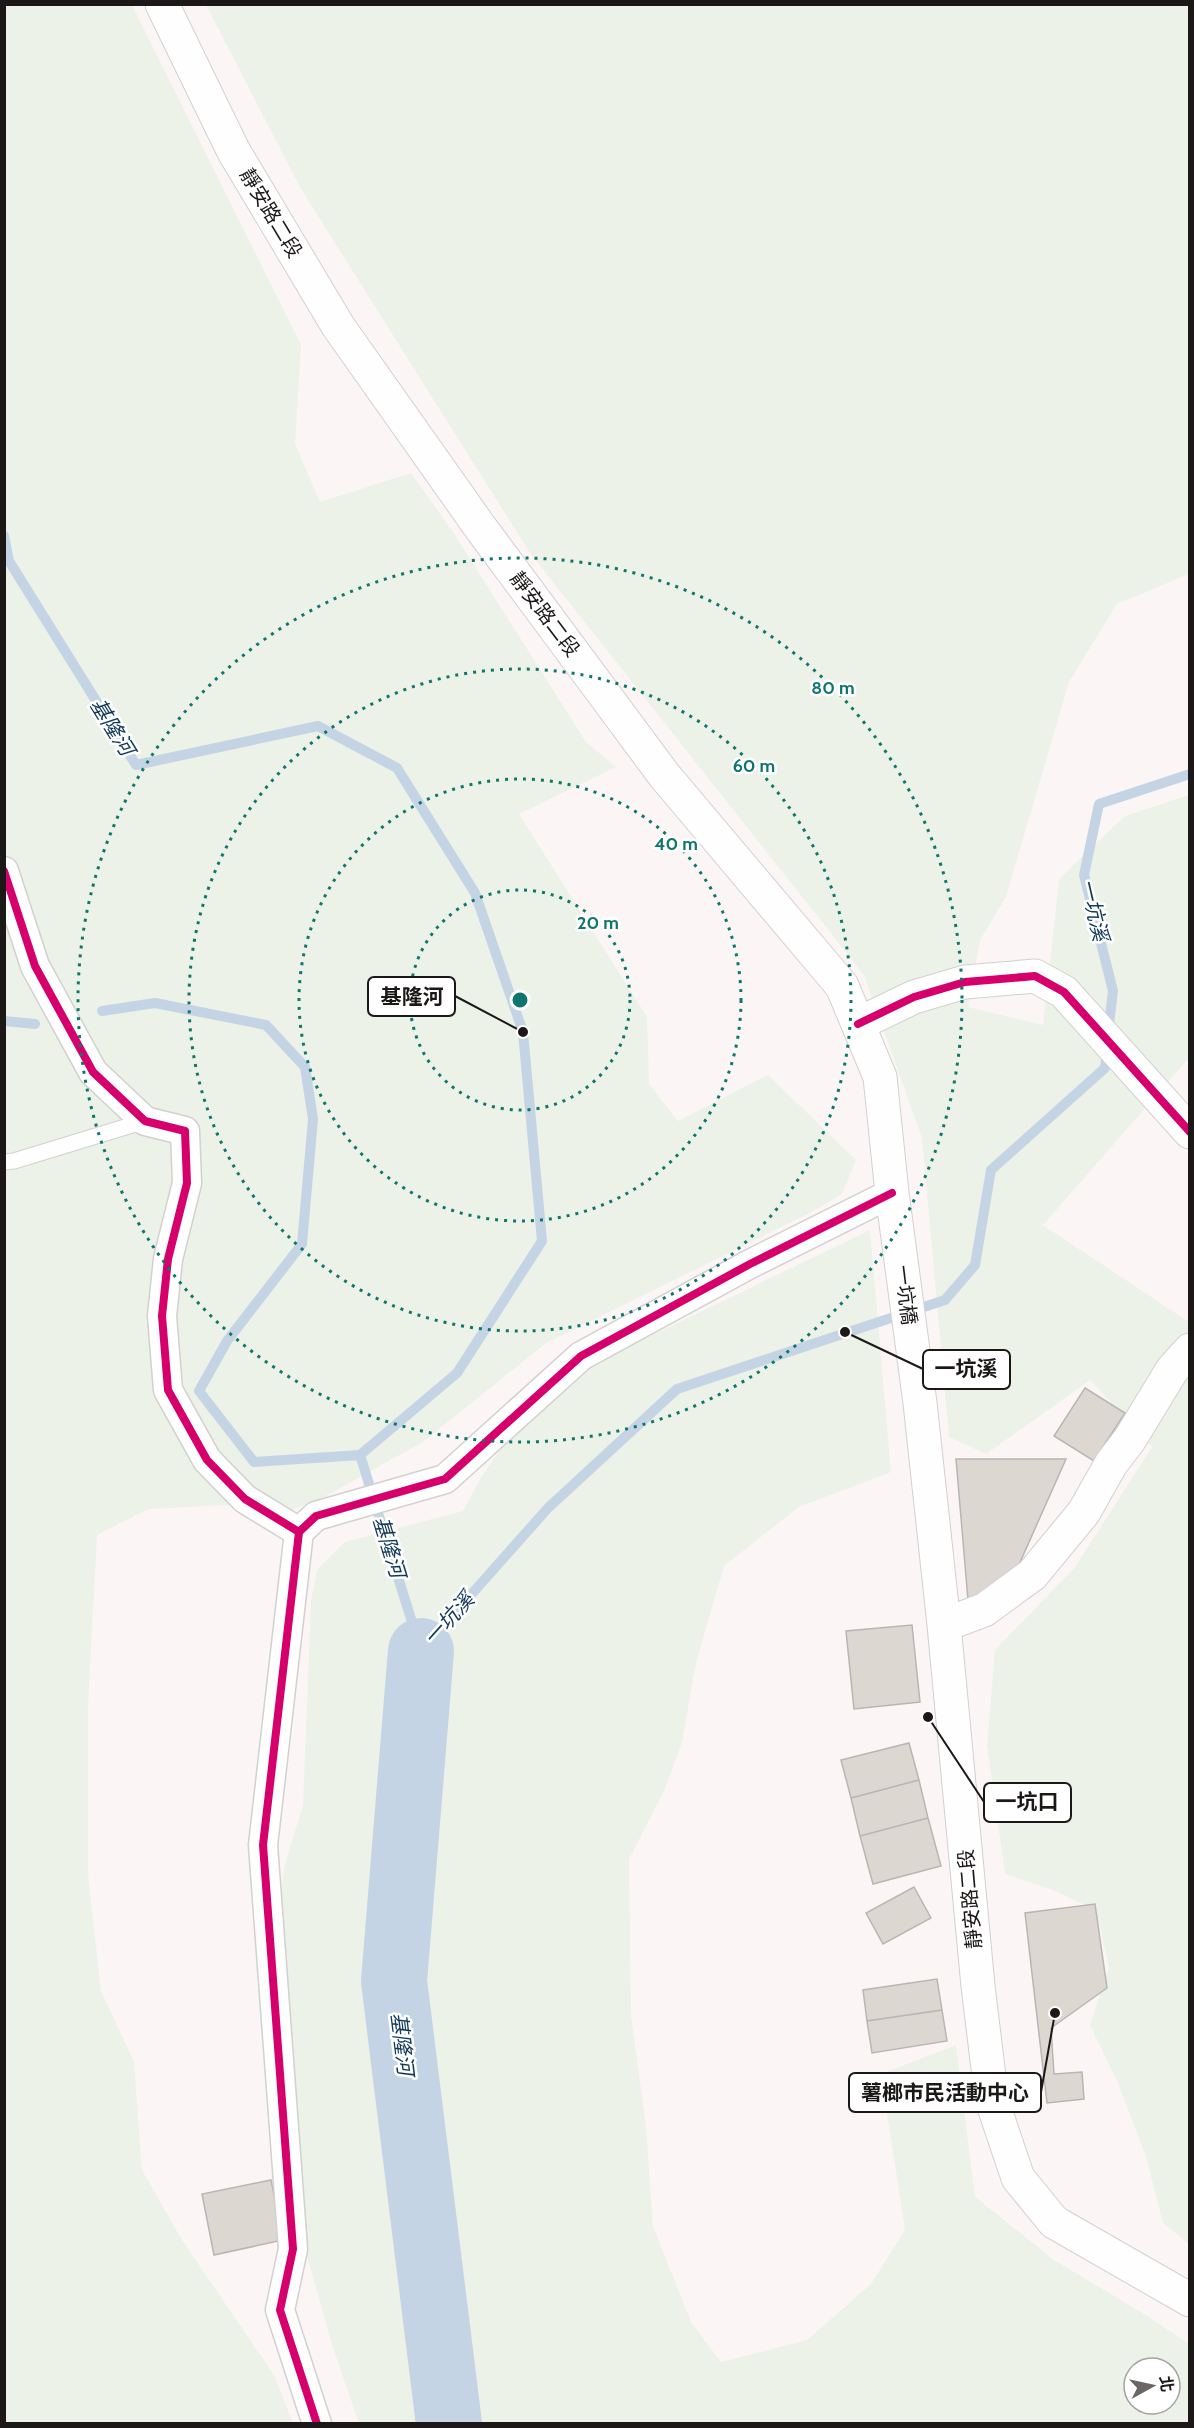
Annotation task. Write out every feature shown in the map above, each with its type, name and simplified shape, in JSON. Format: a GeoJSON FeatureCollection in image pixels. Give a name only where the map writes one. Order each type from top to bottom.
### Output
{"type":"FeatureCollection","features":[{"type":"Feature","properties":{"kind":"main road","name":"靜安路二段"},"geometry":{"type":"LineString","coordinates":[[162,4],[233,150],[338,326],[480,527],[664,775],[842,986],[880,1077],[895,1208]]}},
{"type":"Feature","properties":{"kind":"main road"},"geometry":{"type":"LineString","coordinates":[[858,1024],[914,998],[965,982],[1035,976],[1064,992],[1190,1132]]}},
{"type":"Feature","properties":{"kind":"main road","name":"一坑橋"},"geometry":{"type":"LineString","coordinates":[[895,1208],[920,1403]]}},
{"type":"Feature","properties":{"kind":"main road"},"geometry":{"type":"LineString","coordinates":[[945,1625],[984,1610],[1032,1575],[1084,1512],[1111,1464],[1130,1439],[1172,1370],[1190,1350]]}},
{"type":"Feature","properties":{"kind":"main road","name":"靜安路二段"},"geometry":{"type":"LineString","coordinates":[[920,1403],[945,1625],[977,1975],[992,2102],[1018,2178],[1054,2222],[1190,2300]]}},
{"type":"Feature","properties":{"kind":"street"},"geometry":{"type":"LineString","coordinates":[[4,871],[35,966],[93,1072],[145,1121],[185,1131],[188,1183],[168,1259],[162,1316],[168,1390],[207,1460],[245,1499],[308,1524],[445,1479],[580,1356],[750,1264],[895,1208]]}},
{"type":"Feature","properties":{"kind":"street"},"geometry":{"type":"LineString","coordinates":[[308,1524],[263,1845],[293,2249],[280,2310],[316,2424]]}},
{"type":"Feature","properties":{"kind":"lane"},"geometry":{"type":"LineString","coordinates":[[4,1162],[14,1161],[145,1121]]}},
{"type":"Feature","properties":{"kind":"shaded area"},"geometry":{"type":"Polygon","coordinates":[[[5,5],[132,5],[301,345],[295,444],[320,502],[411,473],[453,532],[586,742],[616,767],[519,814],[647,1017],[649,1084],[678,1121],[768,1075],[856,1160],[842,1194],[812,1212],[546,1343],[423,1442],[324,1497],[290,1511],[231,1505],[149,1509],[97,1535],[88,1707],[88,1874],[101,1991],[134,2062],[142,2170],[182,2240],[274,2375],[293,2423],[5,2424],[5,5]]]}},
{"type":"Feature","properties":{"kind":"shaded area"},"geometry":{"type":"Polygon","coordinates":[[[206,5],[1189,5],[1189,574],[1117,604],[1069,682],[1006,897],[980,940],[968,1007],[1043,1025],[1059,879],[1125,816],[1189,795],[1189,1058],[1043,1225],[1189,1322],[1189,2244],[1163,2223],[1146,2157],[1118,2083],[1090,2025],[1109,1967],[1096,1910],[1050,1889],[1005,1874],[987,1745],[995,1650],[1075,1567],[1152,1447],[1090,1380],[986,1454],[949,1437],[922,1138],[864,975],[530,553],[301,189],[206,5]]]}},
{"type":"Feature","properties":{"kind":"shaded area"},"geometry":{"type":"Polygon","coordinates":[[[870,1230],[891,1472],[799,1507],[724,1566],[696,1663],[682,1742],[664,1791],[629,1859],[631,2016],[646,2126],[653,2227],[691,2322],[721,2362],[807,2340],[871,2284],[905,2230],[881,2074],[956,2045],[975,2197],[1054,2260],[1146,2315],[1189,2344],[1189,2423],[359,2423],[332,2345],[307,2256],[277,1917],[285,1864],[303,1805],[311,1601],[317,1570],[345,1542],[463,1511],[483,1474],[509,1437],[586,1367],[870,1230]]]}},
{"type":"Feature","properties":{"kind":"building"},"geometry":{"type":"Polygon","coordinates":[[[1085,1388],[1125,1413],[1094,1461],[1054,1436],[1085,1388]]]}},
{"type":"Feature","properties":{"kind":"building"},"geometry":{"type":"Polygon","coordinates":[[[956,1459],[1066,1459],[1005,1596],[968,1600],[956,1459]]]}},
{"type":"Feature","properties":{"kind":"building"},"geometry":{"type":"Polygon","coordinates":[[[912,1625],[920,1702],[854,1709],[846,1631],[912,1625]]]}},
{"type":"Feature","properties":{"kind":"building"},"geometry":{"type":"Polygon","coordinates":[[[909,1743],[919,1780],[851,1798],[841,1760],[909,1743]]]}},
{"type":"Feature","properties":{"kind":"building"},"geometry":{"type":"Polygon","coordinates":[[[919,1780],[928,1818],[860,1836],[851,1798],[919,1780]]]}},
{"type":"Feature","properties":{"kind":"building"},"geometry":{"type":"Polygon","coordinates":[[[928,1818],[941,1866],[873,1884],[860,1836],[928,1818]]]}},
{"type":"Feature","properties":{"kind":"building"},"geometry":{"type":"Polygon","coordinates":[[[914,1887],[931,1918],[883,1944],[866,1913],[914,1887]]]}},
{"type":"Feature","properties":{"kind":"building"},"geometry":{"type":"Polygon","coordinates":[[[1095,1904],[1107,1988],[1051,2028],[1054,2074],[1082,2072],[1084,2099],[1047,2103],[1025,1913],[1095,1904]]]}},
{"type":"Feature","properties":{"kind":"building"},"geometry":{"type":"Polygon","coordinates":[[[937,1979],[942,2010],[867,2021],[863,1990],[937,1979]]]}},
{"type":"Feature","properties":{"kind":"building"},"geometry":{"type":"Polygon","coordinates":[[[942,2010],[947,2041],[872,2053],[867,2021],[942,2010]]]}},
{"type":"Feature","properties":{"kind":"building"},"geometry":{"type":"Polygon","coordinates":[[[271,2180],[283,2240],[214,2255],[202,2194],[271,2180]]]}},
{"type":"Feature","properties":{"kind":"waterway","name":"基隆河"},"geometry":{"type":"LineString","coordinates":[[4,536],[9,561],[136,765],[318,726],[397,768],[475,893],[523,1032],[542,1241],[457,1373],[360,1455],[421,1651]]}},
{"type":"Feature","properties":{"kind":"waterway","name":"一坑溪"},"geometry":{"type":"LineString","coordinates":[[1108,1033],[1113,991],[1084,875],[1099,804],[1190,774]]}},
{"type":"Feature","properties":{"kind":"waterway"},"geometry":{"type":"LineString","coordinates":[[102,1011],[155,1003],[266,1025],[305,1067],[313,1119],[302,1244],[227,1341],[199,1391],[254,1462],[360,1455]]}},
{"type":"Feature","properties":{"kind":"waterway"},"geometry":{"type":"LineString","coordinates":[[4,1021],[35,1024]]}},
{"type":"Feature","properties":{"kind":"waterway","name":"一坑溪"},"geometry":{"type":"LineString","coordinates":[[421,1651],[548,1508],[677,1389],[945,1300],[975,1265],[991,1170],[1105,1068],[1107,1049]]}},
{"type":"Feature","properties":{"kind":"waterway","name":"基隆河"},"geometry":{"type":"LineString","coordinates":[[421,1651],[394,1981],[449,2424]]}},
{"type":"Feature","properties":{"kind":"cycle path"},"geometry":{"type":"LineString","coordinates":[[4,871],[35,966],[93,1072],[145,1121],[185,1131],[187,1183],[168,1259],[162,1316],[168,1390],[207,1460],[245,1499],[299,1532]]}},
{"type":"Feature","properties":{"kind":"cycle path"},"geometry":{"type":"LineString","coordinates":[[858,1024],[914,997],[965,982],[1035,976],[1064,992],[1190,1132]]}},
{"type":"Feature","properties":{"kind":"cycle path"},"geometry":{"type":"LineString","coordinates":[[317,2424],[280,2310],[293,2249],[263,1845],[299,1532],[316,1516],[445,1479],[581,1356],[750,1264],[892,1193]]}},
{"type":"Feature","properties":{"kind":"place","name":"基隆河"},"geometry":{"type":"Point","coordinates":[523,1032]}},
{"type":"Feature","properties":{"kind":"place","name":"一坑溪"},"geometry":{"type":"Point","coordinates":[845,1332]}},
{"type":"Feature","properties":{"kind":"place","name":"一坑口"},"geometry":{"type":"Point","coordinates":[928,1717]}},
{"type":"Feature","properties":{"kind":"place","name":"薯榔市民活動中心"},"geometry":{"type":"Point","coordinates":[1055,2013]}}]}
